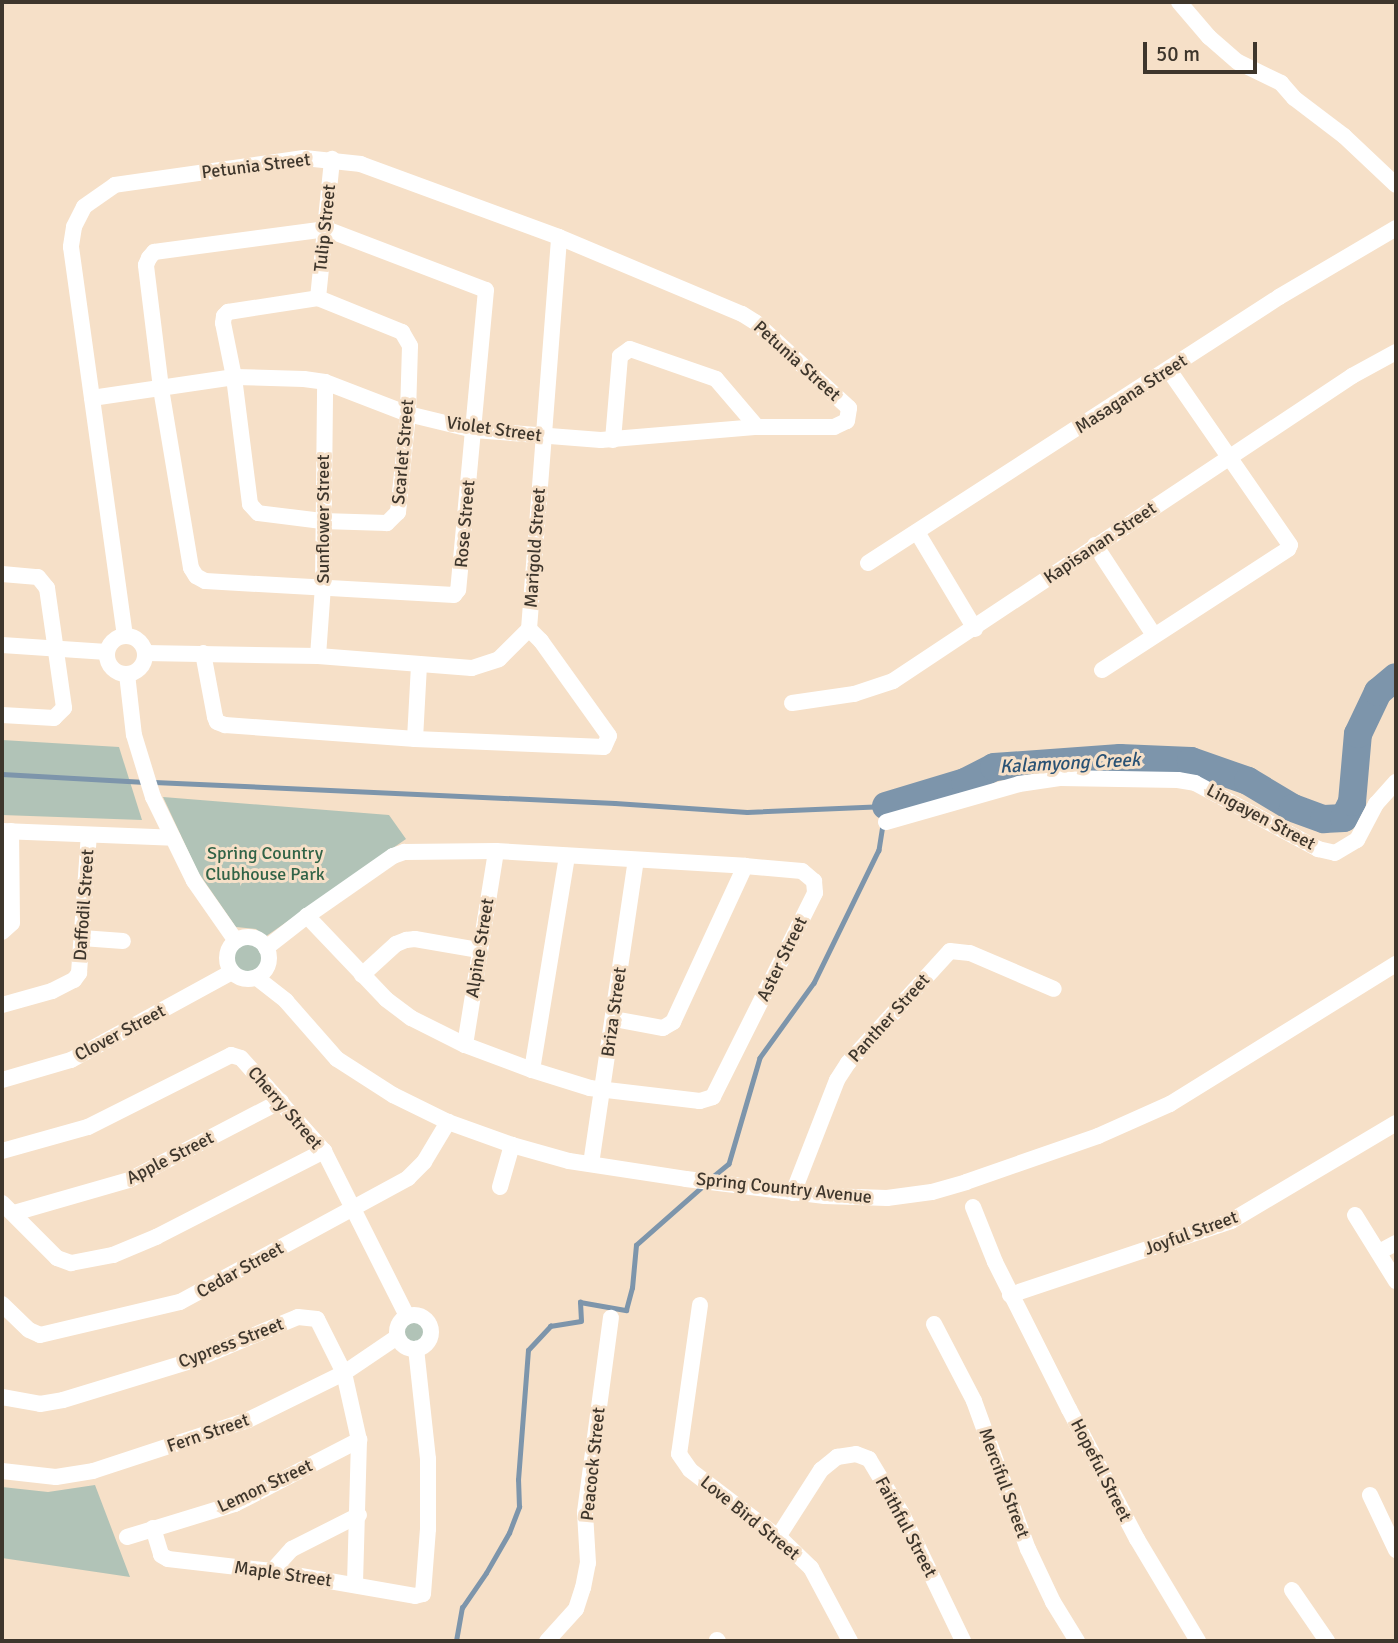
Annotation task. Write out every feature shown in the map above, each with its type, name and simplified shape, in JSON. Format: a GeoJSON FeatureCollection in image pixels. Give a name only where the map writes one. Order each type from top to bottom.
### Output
{"type":"FeatureCollection","features":[{"type":"Feature","properties":{"kind":"street"},"geometry":{"type":"LineString","coordinates":[[1179,2],[1209,37],[1238,62],[1287,88],[1294,98],[1344,136],[1396,185]]}},
{"type":"Feature","properties":{"kind":"street","name":"Petunia Street"},"geometry":{"type":"LineString","coordinates":[[125,635],[71,247],[74,227],[85,207],[115,185],[304,158],[362,164],[559,237],[742,314],[755,322],[849,408]]}},
{"type":"Feature","properties":{"kind":"street","name":"Tulip Street"},"geometry":{"type":"LineString","coordinates":[[318,298],[332,159]]}},
{"type":"Feature","properties":{"kind":"street","name":"Masagana Street"},"geometry":{"type":"LineString","coordinates":[[868,564],[1288,292],[1396,228]]}},
{"type":"Feature","properties":{"kind":"street","name":"Rose Street"},"geometry":{"type":"LineString","coordinates":[[326,229],[486,290],[458,590],[454,595],[205,581],[196,576],[191,568],[161,387],[146,265],[155,253],[326,229]]}},
{"type":"Feature","properties":{"kind":"street","name":"Marigold Street"},"geometry":{"type":"LineString","coordinates":[[145,653],[318,656],[472,668],[499,659],[529,629],[559,237]]}},
{"type":"Feature","properties":{"kind":"street","name":"Scarlet Street"},"geometry":{"type":"LineString","coordinates":[[318,298],[402,332],[410,346],[408,414],[398,512],[394,519],[387,523],[322,521],[253,510],[250,504],[234,377],[223,323],[228,312],[318,298]]}},
{"type":"Feature","properties":{"kind":"street"},"geometry":{"type":"LineString","coordinates":[[614,440],[620,356],[630,349],[716,379],[757,427]]}},
{"type":"Feature","properties":{"kind":"street","name":"Kapisanan Street"},"geometry":{"type":"LineString","coordinates":[[792,703],[854,694],[893,681],[1352,376],[1396,352]]}},
{"type":"Feature","properties":{"kind":"street"},"geometry":{"type":"LineString","coordinates":[[1102,670],[1288,549],[1288,540],[1169,370]]}},
{"type":"Feature","properties":{"kind":"street","name":"Violet Street"},"geometry":{"type":"LineString","coordinates":[[92,398],[234,377],[325,382],[408,414],[474,430],[614,440],[757,427],[834,427],[847,421],[849,408]]}},
{"type":"Feature","properties":{"kind":"street","name":"Sunflower Street"},"geometry":{"type":"LineString","coordinates":[[318,656],[323,587],[325,382]]}},
{"type":"Feature","properties":{"kind":"street"},"geometry":{"type":"LineString","coordinates":[[917,532],[975,629]]}},
{"type":"Feature","properties":{"kind":"street"},"geometry":{"type":"LineString","coordinates":[[1095,545],[1154,635]]}},
{"type":"Feature","properties":{"kind":"street"},"geometry":{"type":"LineString","coordinates":[[2,574],[38,577],[47,588],[64,708],[54,718],[2,715]]}},
{"type":"Feature","properties":{"kind":"street"},"geometry":{"type":"LineString","coordinates":[[203,653],[217,722],[415,739],[604,747],[609,736],[541,641],[529,629]]}},
{"type":"Feature","properties":{"kind":"street"},"geometry":{"type":"LineString","coordinates":[[125,635],[136,639],[145,653],[138,669],[127,674],[114,670],[107,652],[113,640],[125,635]]}},
{"type":"Feature","properties":{"kind":"street"},"geometry":{"type":"LineString","coordinates":[[2,645],[107,652]]}},
{"type":"Feature","properties":{"kind":"street"},"geometry":{"type":"LineString","coordinates":[[415,739],[419,664]]}},
{"type":"Feature","properties":{"kind":"street"},"geometry":{"type":"LineString","coordinates":[[127,674],[134,735],[153,797],[194,881],[236,941]]}},
{"type":"Feature","properties":{"kind":"street","name":"Lingayen Street"},"geometry":{"type":"LineString","coordinates":[[886,822],[1019,784],[1060,778],[1178,780],[1195,783],[1318,849],[1335,853],[1357,841],[1376,804],[1396,782]]}},
{"type":"Feature","properties":{"kind":"street"},"geometry":{"type":"LineString","coordinates":[[2,932],[12,923],[7,831],[173,838]]}},
{"type":"Feature","properties":{"kind":"street","name":"Daffodil Street"},"geometry":{"type":"LineString","coordinates":[[2,1005],[52,991],[74,981],[79,973],[89,835]]}},
{"type":"Feature","properties":{"kind":"street","name":"Aster Street"},"geometry":{"type":"LineString","coordinates":[[266,948],[307,916],[393,856],[404,852],[496,851],[745,866],[802,871],[814,881],[814,893],[713,1097],[700,1101],[603,1091],[532,1070],[465,1045],[411,1018],[386,999],[307,916]]}},
{"type":"Feature","properties":{"kind":"street","name":"Alpine Street"},"geometry":{"type":"LineString","coordinates":[[465,1045],[496,851]]}},
{"type":"Feature","properties":{"kind":"street"},"geometry":{"type":"LineString","coordinates":[[532,1070],[567,856]]}},
{"type":"Feature","properties":{"kind":"street","name":"Briza Street"},"geometry":{"type":"LineString","coordinates":[[591,1164],[636,860]]}},
{"type":"Feature","properties":{"kind":"street"},"geometry":{"type":"LineString","coordinates":[[614,1019],[663,1028],[673,1022],[745,866]]}},
{"type":"Feature","properties":{"kind":"street"},"geometry":{"type":"LineString","coordinates":[[82,938],[123,941]]}},
{"type":"Feature","properties":{"kind":"street"},"geometry":{"type":"LineString","coordinates":[[253,938],[266,948],[267,966],[257,978],[247,980],[232,972],[227,956],[236,941],[253,938]]}},
{"type":"Feature","properties":{"kind":"street"},"geometry":{"type":"LineString","coordinates":[[362,975],[396,944],[406,940],[415,939],[479,950]]}},
{"type":"Feature","properties":{"kind":"street","name":"Panther Street"},"geometry":{"type":"LineString","coordinates":[[793,1193],[837,1080],[848,1063],[950,951],[970,953],[1054,989]]}},
{"type":"Feature","properties":{"kind":"street","name":"Spring Country Avenue"},"geometry":{"type":"LineString","coordinates":[[257,978],[286,1002],[337,1059],[393,1095],[448,1122],[512,1145],[591,1164],[793,1193],[867,1198],[932,1192],[1098,1136],[1170,1104],[1396,964]]}},
{"type":"Feature","properties":{"kind":"street","name":"Clover Street"},"geometry":{"type":"LineString","coordinates":[[2,1080],[71,1060],[232,972]]}},
{"type":"Feature","properties":{"kind":"street","name":"Cherry Street"},"geometry":{"type":"LineString","coordinates":[[2,1151],[107,1119],[231,1055],[241,1058],[324,1151],[407,1316]]}},
{"type":"Feature","properties":{"kind":"street","name":"Apple Street"},"geometry":{"type":"LineString","coordinates":[[8,1208],[129,1180],[281,1101]]}},
{"type":"Feature","properties":{"kind":"street","name":"Cedar Street"},"geometry":{"type":"LineString","coordinates":[[2,1304],[29,1330],[40,1335],[180,1302],[408,1178],[424,1162],[448,1122]]}},
{"type":"Feature","properties":{"kind":"street","name":"Joyful Street"},"geometry":{"type":"LineString","coordinates":[[1010,1295],[1231,1221],[1396,1123]]}},
{"type":"Feature","properties":{"kind":"street"},"geometry":{"type":"LineString","coordinates":[[500,1187],[512,1145]]}},
{"type":"Feature","properties":{"kind":"street"},"geometry":{"type":"LineString","coordinates":[[8,1208],[64,1262],[102,1257],[156,1237],[324,1151]]}},
{"type":"Feature","properties":{"kind":"street","name":"Hopeful Street"},"geometry":{"type":"LineString","coordinates":[[974,1208],[1010,1295],[1137,1539],[1198,1641]]}},
{"type":"Feature","properties":{"kind":"street"},"geometry":{"type":"LineString","coordinates":[[1355,1215],[1396,1281]]}},
{"type":"Feature","properties":{"kind":"street"},"geometry":{"type":"LineString","coordinates":[[1379,1252],[1396,1243]]}},
{"type":"Feature","properties":{"kind":"street","name":"Love Bird Street"},"geometry":{"type":"LineString","coordinates":[[700,1305],[699,1334],[679,1454],[690,1470],[778,1536],[811,1568],[850,1641]]}},
{"type":"Feature","properties":{"kind":"street","name":"Cypress Street"},"geometry":{"type":"LineString","coordinates":[[2,1397],[40,1404],[63,1400],[197,1359],[304,1315],[317,1319],[344,1373],[359,1440],[355,1585]]}},
{"type":"Feature","properties":{"kind":"street"},"geometry":{"type":"LineString","coordinates":[[407,1316],[423,1317],[429,1323],[429,1339],[416,1349],[408,1348],[397,1337],[397,1328],[407,1316]]}},
{"type":"Feature","properties":{"kind":"street","name":"Peacock Street"},"geometry":{"type":"LineString","coordinates":[[548,1641],[576,1609],[583,1588],[587,1563],[585,1512],[611,1318]]}},
{"type":"Feature","properties":{"kind":"street","name":"Merciful Street"},"geometry":{"type":"LineString","coordinates":[[934,1324],[974,1401],[1028,1549],[1053,1602],[1077,1641]]}},
{"type":"Feature","properties":{"kind":"street","name":"Fern Street"},"geometry":{"type":"LineString","coordinates":[[2,1471],[56,1477],[93,1471],[248,1420],[344,1373],[397,1337]]}},
{"type":"Feature","properties":{"kind":"street","name":"Maple Street"},"geometry":{"type":"LineString","coordinates":[[153,1528],[161,1555],[168,1559],[272,1571],[415,1596],[423,1594],[428,1459],[416,1349]]}},
{"type":"Feature","properties":{"kind":"street","name":"Lemon Street"},"geometry":{"type":"LineString","coordinates":[[127,1537],[235,1504],[359,1440]]}},
{"type":"Feature","properties":{"kind":"street","name":"Faithful Street"},"geometry":{"type":"LineString","coordinates":[[778,1536],[821,1470],[837,1457],[856,1454],[869,1459],[902,1514],[963,1641]]}},
{"type":"Feature","properties":{"kind":"street"},"geometry":{"type":"LineString","coordinates":[[1370,1495],[1396,1550]]}},
{"type":"Feature","properties":{"kind":"street"},"geometry":{"type":"LineString","coordinates":[[272,1571],[292,1549],[359,1515]]}},
{"type":"Feature","properties":{"kind":"street"},"geometry":{"type":"LineString","coordinates":[[1292,1590],[1327,1641]]}},
{"type":"Feature","properties":{"kind":"green space"},"geometry":{"type":"Polygon","coordinates":[[[2,740],[119,747],[142,820],[2,815],[2,740]]]}},
{"type":"Feature","properties":{"kind":"green space","name":"Spring Country Clubhouse Park"},"geometry":{"type":"Polygon","coordinates":[[[163,797],[389,815],[406,839],[265,937],[256,929],[236,927],[198,872],[163,797]]]}},
{"type":"Feature","properties":{"kind":"green space"},"geometry":{"type":"Polygon","coordinates":[[[247,939],[260,945],[266,958],[260,971],[247,977],[234,971],[228,958],[234,945],[247,939]]]}},
{"type":"Feature","properties":{"kind":"green space"},"geometry":{"type":"Polygon","coordinates":[[[414,1316],[420,1317],[428,1325],[428,1337],[420,1345],[414,1346],[408,1345],[400,1337],[399,1331],[400,1325],[408,1317],[414,1316]]]}},
{"type":"Feature","properties":{"kind":"green space"},"geometry":{"type":"Polygon","coordinates":[[[95,1485],[130,1577],[2,1558],[2,1487],[48,1492],[95,1485]]]}},
{"type":"Feature","properties":{"kind":"waterway","name":"Kalamyong Creek"},"geometry":{"type":"LineString","coordinates":[[886,806],[965,782],[994,767],[1120,758],[1191,761],[1248,781],[1293,808],[1324,819],[1344,818],[1352,802],[1358,734],[1378,692],[1396,677]]}},
{"type":"Feature","properties":{"kind":"waterway"},"geometry":{"type":"LineString","coordinates":[[2,774],[145,782]]}},
{"type":"Feature","properties":{"kind":"waterway"},"geometry":{"type":"LineString","coordinates":[[154,782],[615,803],[747,812],[886,806],[879,850],[814,983],[760,1058],[729,1164],[713,1177]]}},
{"type":"Feature","properties":{"kind":"waterway"},"geometry":{"type":"LineString","coordinates":[[456,1641],[462,1608],[509,1533],[519,1507],[518,1480],[528,1350],[550,1326],[581,1321],[580,1302],[626,1310],[632,1288],[636,1245],[704,1185]]}}]}
